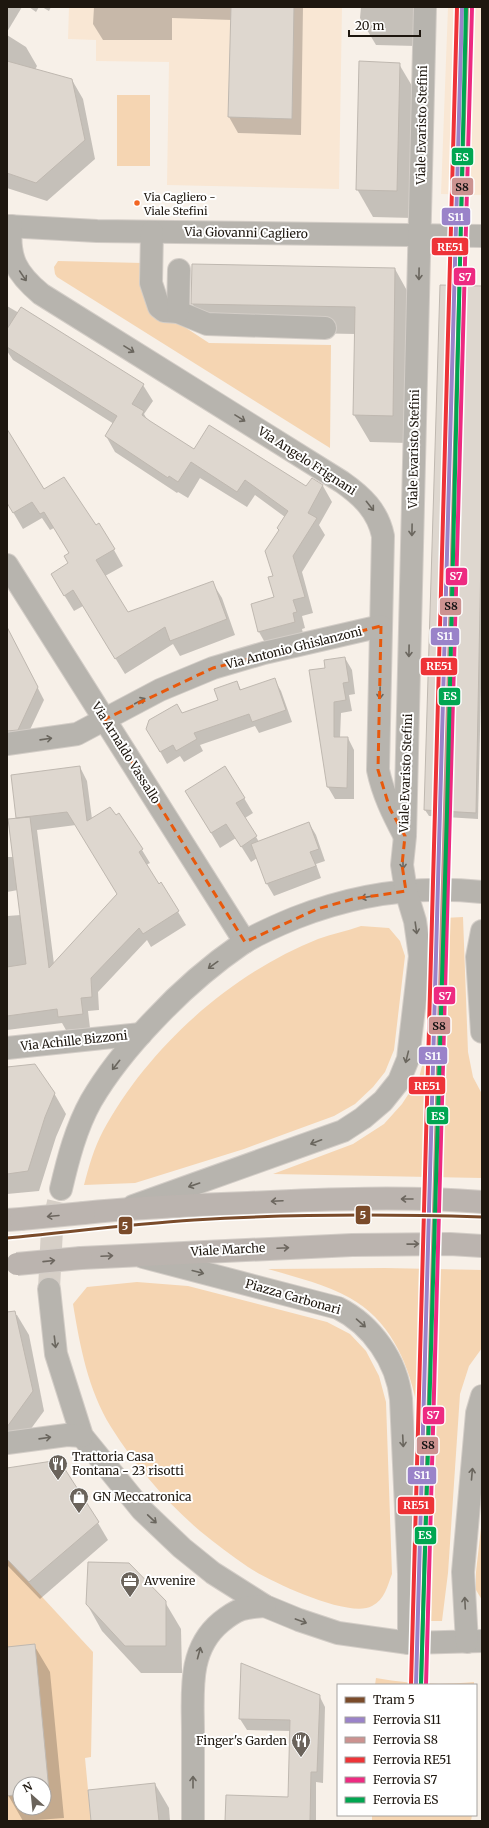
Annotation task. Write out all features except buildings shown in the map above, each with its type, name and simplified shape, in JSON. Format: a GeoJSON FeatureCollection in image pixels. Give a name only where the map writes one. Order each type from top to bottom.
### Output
{"type":"FeatureCollection","features":[{"type":"Feature","properties":{"kind":"main road"},"geometry":{"type":"LineString","coordinates":[[14,1219],[126,1209],[305,1200],[446,1199],[482,1202]]}},
{"type":"Feature","properties":{"kind":"main road","name":"Viale Marche"},"geometry":{"type":"LineString","coordinates":[[12,1266],[81,1258],[352,1245],[450,1244],[482,1246]]}},
{"type":"Feature","properties":{"kind":"street","name":"Viale Evaristo Stefini"},"geometry":{"type":"LineString","coordinates":[[406,891],[402,865],[405,836],[425,7]]}},
{"type":"Feature","properties":{"kind":"street","name":"Via Giovanni Cagliero"},"geometry":{"type":"LineString","coordinates":[[8,225],[97,232],[482,236]]}},
{"type":"Feature","properties":{"kind":"street","name":"Via Angelo Frignani"},"geometry":{"type":"LineString","coordinates":[[8,225],[11,257],[28,284],[41,294],[357,492],[378,519],[383,536],[378,770],[381,785],[390,809],[405,836]]}},
{"type":"Feature","properties":{"kind":"street"},"geometry":{"type":"LineString","coordinates":[[152,232],[151,283],[159,307],[164,311],[178,312],[207,324],[325,328]]}},
{"type":"Feature","properties":{"kind":"street"},"geometry":{"type":"LineString","coordinates":[[178,312],[179,270]]}},
{"type":"Feature","properties":{"kind":"street","name":"Via Arnaldo Vassallo"},"geometry":{"type":"LineString","coordinates":[[7,564],[245,942]]}},
{"type":"Feature","properties":{"kind":"street","name":"Via Antonio Ghislanzoni"},"geometry":{"type":"LineString","coordinates":[[7,744],[77,734],[160,690],[213,668],[264,653],[381,626]]}},
{"type":"Feature","properties":{"kind":"street"},"geometry":{"type":"LineString","coordinates":[[61,1190],[72,1146],[91,1102],[107,1077],[141,1034],[171,1002],[204,972],[245,942],[279,924],[317,909],[353,899],[406,891],[452,889],[482,892]]}},
{"type":"Feature","properties":{"kind":"street"},"geometry":{"type":"LineString","coordinates":[[126,1209],[342,1132],[364,1118],[383,1101],[399,1081],[408,1059],[420,956],[415,921],[406,891]]}},
{"type":"Feature","properties":{"kind":"street"},"geometry":{"type":"LineString","coordinates":[[482,931],[477,957],[482,1032]]}},
{"type":"Feature","properties":{"kind":"street","name":"Via Achille Bizzoni"},"geometry":{"type":"LineString","coordinates":[[7,1048],[141,1034]]}},
{"type":"Feature","properties":{"kind":"street","name":"Piazza Carbonari"},"geometry":{"type":"LineString","coordinates":[[134,1255],[338,1308],[361,1323],[378,1342],[392,1365],[400,1390],[409,1574],[409,1643]]}},
{"type":"Feature","properties":{"kind":"street"},"geometry":{"type":"LineString","coordinates":[[49,1289],[56,1354],[82,1436],[142,1510],[182,1548],[214,1573],[265,1606],[299,1620],[338,1633],[409,1643],[475,1642],[463,1572],[477,1413],[482,1396]]}},
{"type":"Feature","properties":{"kind":"street"},"geometry":{"type":"LineString","coordinates":[[7,1443],[67,1435],[82,1436]]}},
{"type":"Feature","properties":{"kind":"street"},"geometry":{"type":"LineString","coordinates":[[193,1821],[193,1676],[200,1647],[212,1630],[234,1612],[245,1607],[265,1606]]}},
{"type":"Feature","properties":{"kind":"highlighted area"},"geometry":{"type":"Polygon","coordinates":[[[381,626],[378,770],[390,809],[405,836],[402,865],[406,891],[353,899],[317,909],[245,942],[105,719],[213,668],[381,626]]]}},
{"type":"Feature","properties":{"kind":"shaded area"},"geometry":{"type":"Polygon","coordinates":[[[69,7],[342,7],[339,189],[167,185],[169,62],[96,61],[96,40],[68,39],[69,7]]]}},
{"type":"Feature","properties":{"kind":"shaded area"},"geometry":{"type":"Polygon","coordinates":[[[448,7],[482,7],[482,195],[441,194],[448,7]]]}},
{"type":"Feature","properties":{"kind":"shaded area"},"geometry":{"type":"Polygon","coordinates":[[[117,95],[150,95],[150,166],[117,166],[117,95]]]}},
{"type":"Feature","properties":{"kind":"shaded area"},"geometry":{"type":"Polygon","coordinates":[[[58,261],[143,263],[142,283],[151,314],[156,319],[180,324],[209,343],[331,345],[330,448],[57,277],[54,267],[58,261]]]}},
{"type":"Feature","properties":{"kind":"shaded area"},"geometry":{"type":"Polygon","coordinates":[[[463,917],[468,1052],[473,1077],[482,1094],[482,1178],[273,1174],[353,1144],[384,1124],[402,1104],[419,1078],[425,1054],[444,918],[463,917]]]}},
{"type":"Feature","properties":{"kind":"shaded area"},"geometry":{"type":"Polygon","coordinates":[[[361,926],[389,928],[400,941],[405,956],[394,1050],[385,1072],[373,1087],[355,1104],[334,1116],[244,1149],[135,1183],[84,1185],[92,1157],[100,1137],[122,1100],[143,1071],[194,1017],[223,993],[254,972],[285,954],[318,939],[361,926]]]}},
{"type":"Feature","properties":{"kind":"shaded area"},"geometry":{"type":"Polygon","coordinates":[[[385,1268],[482,1270],[482,1348],[469,1366],[460,1394],[448,1573],[442,1621],[426,1621],[416,1401],[401,1355],[394,1342],[375,1317],[350,1298],[320,1285],[268,1269],[385,1268]]]}},
{"type":"Feature","properties":{"kind":"shaded area"},"geometry":{"type":"Polygon","coordinates":[[[137,1282],[188,1286],[327,1322],[350,1334],[366,1351],[379,1376],[386,1402],[392,1574],[383,1596],[372,1606],[361,1609],[328,1603],[290,1589],[248,1567],[187,1520],[163,1495],[130,1455],[111,1427],[96,1398],[82,1352],[73,1304],[87,1287],[137,1282]]]}},
{"type":"Feature","properties":{"kind":"shaded area"},"geometry":{"type":"Polygon","coordinates":[[[482,1519],[482,1600],[476,1590],[476,1572],[482,1519]]]}},
{"type":"Feature","properties":{"kind":"shaded area"},"geometry":{"type":"Polygon","coordinates":[[[7,1559],[93,1652],[91,1757],[85,1758],[91,1821],[7,1821],[7,1559]]]}},
{"type":"Feature","properties":{"kind":"shaded area"},"geometry":{"type":"Polygon","coordinates":[[[376,1678],[400,1682],[424,1683],[474,1682],[474,1684],[375,1684],[376,1678]]]}},
{"type":"Feature","properties":{"kind":"shaded area"},"geometry":{"type":"Polygon","coordinates":[[[372,1816],[472,1816],[471,1821],[372,1821],[372,1816]]]}},
{"type":"Feature","properties":{"kind":"tunnel"},"geometry":{"type":"LineString","coordinates":[[49,1289],[52,1229],[61,1189]]}},
{"type":"Feature","properties":{"kind":"tram line","name":"5"},"geometry":{"type":"LineString","coordinates":[[7,1238],[147,1224],[230,1218],[338,1215],[482,1217]]}},
{"type":"Feature","properties":{"kind":"rail line","name":"RE51"},"geometry":{"type":"LineString","coordinates":[[411,1684],[457,7]]}},
{"type":"Feature","properties":{"kind":"rail line","name":"S11"},"geometry":{"type":"LineString","coordinates":[[416,1684],[462,7]]}},
{"type":"Feature","properties":{"kind":"rail line","name":"ES"},"geometry":{"type":"LineString","coordinates":[[421,1684],[447,812],[466,7]]}},
{"type":"Feature","properties":{"kind":"rail line","name":"S8"},"geometry":{"type":"LineString","coordinates":[[421,1684],[467,7]]}},
{"type":"Feature","properties":{"kind":"rail line","name":"S7"},"geometry":{"type":"LineString","coordinates":[[426,1684],[472,7]]}},
{"type":"Feature","properties":{"kind":"place","name":"Via Cagliero - Viale Stefini"},"geometry":{"type":"Point","coordinates":[137,203]}},
{"type":"Feature","properties":{"kind":"place","name":"Trattoria Casa Fontana - 23 risotti"},"geometry":{"type":"Point","coordinates":[58,1481]}},
{"type":"Feature","properties":{"kind":"place","name":"GN Meccatronica"},"geometry":{"type":"Point","coordinates":[79,1514]}},
{"type":"Feature","properties":{"kind":"place","name":"Avvenire"},"geometry":{"type":"Point","coordinates":[130,1598]}},
{"type":"Feature","properties":{"kind":"place","name":"Finger's Garden"},"geometry":{"type":"Point","coordinates":[301,1758]}}]}
